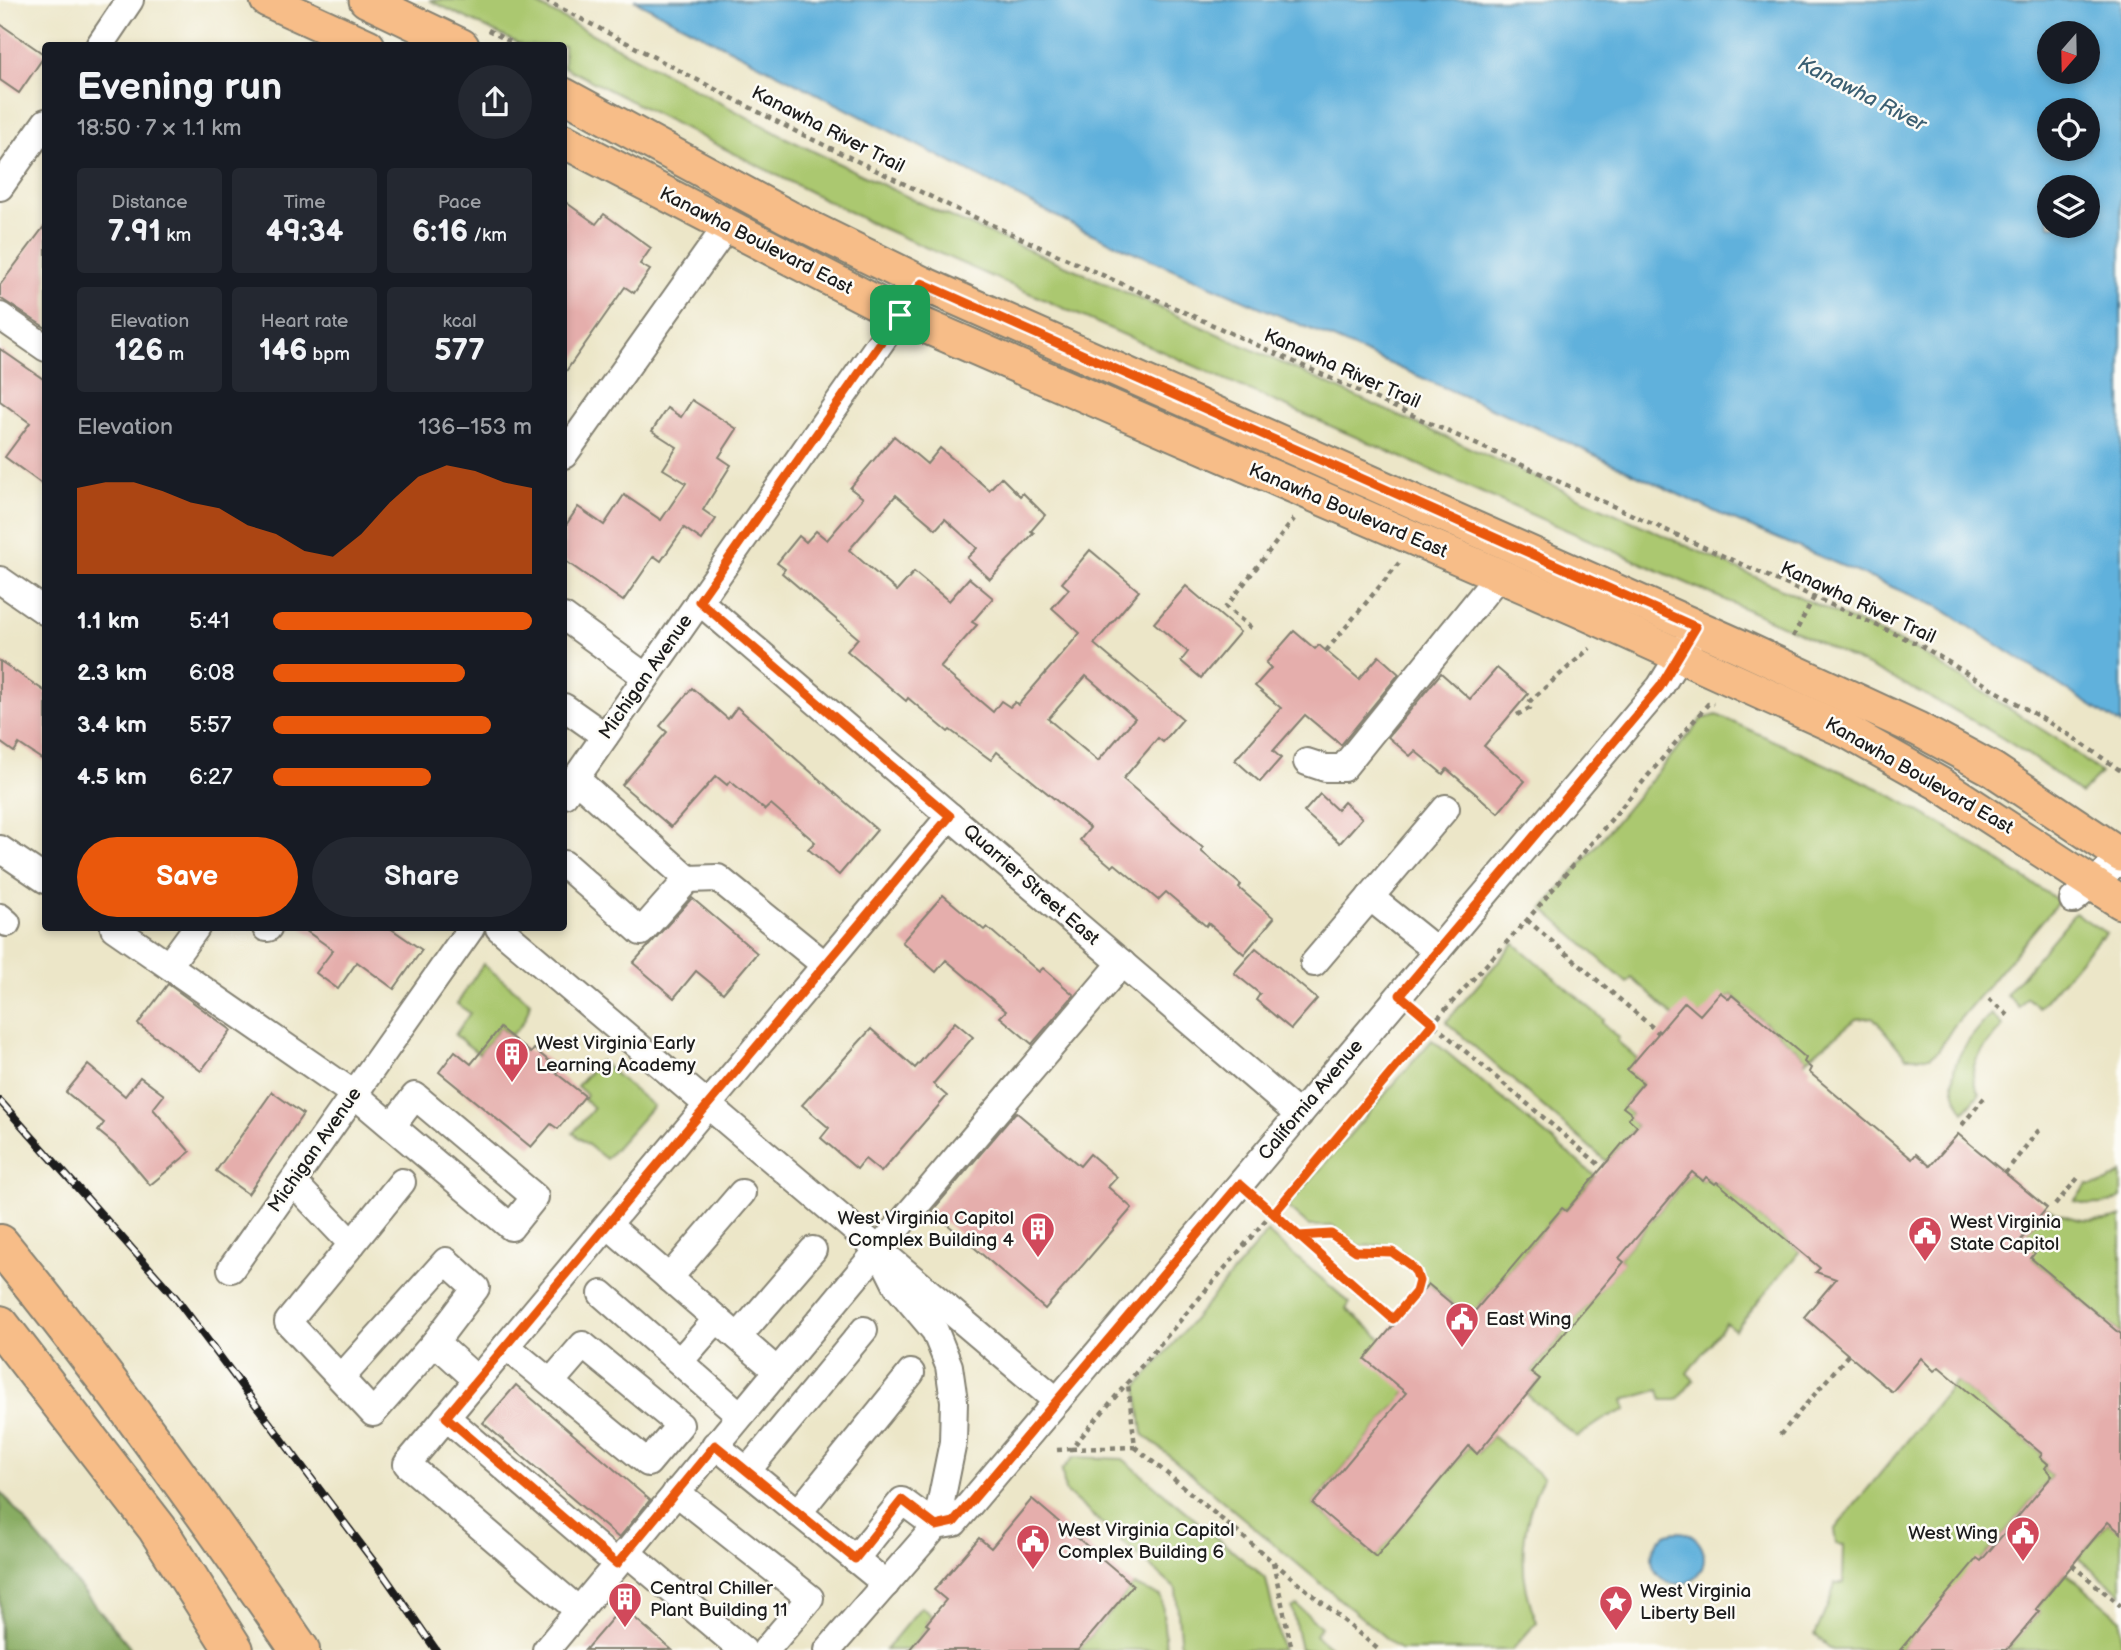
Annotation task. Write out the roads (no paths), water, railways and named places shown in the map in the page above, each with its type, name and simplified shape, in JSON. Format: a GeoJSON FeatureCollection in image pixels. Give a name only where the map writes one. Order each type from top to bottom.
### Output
{"type":"FeatureCollection","features":[{"type":"Feature","properties":{"kind":"highway"},"geometry":{"type":"LineString","coordinates":[[0,1244],[65,1324],[248,1574],[300,1650]]}},
{"type":"Feature","properties":{"kind":"highway"},"geometry":{"type":"LineString","coordinates":[[0,1325],[157,1528],[234,1650]]}},
{"type":"Feature","properties":{"kind":"main road"},"geometry":{"type":"LineString","coordinates":[[267,0],[359,42]]}},
{"type":"Feature","properties":{"kind":"main road"},"geometry":{"type":"LineString","coordinates":[[366,0],[454,42]]}},
{"type":"Feature","properties":{"kind":"main road","name":"Kanawha Boulevard East"},"geometry":{"type":"LineString","coordinates":[[567,97],[788,217],[922,283],[1688,641],[1940,784],[2083,892],[2121,902]]}},
{"type":"Feature","properties":{"kind":"main road","name":"Kanawha Boulevard East"},"geometry":{"type":"LineString","coordinates":[[567,143],[900,315],[1499,575],[1857,701],[1992,769],[2121,857]]}},
{"type":"Feature","properties":{"kind":"street"},"geometry":{"type":"LineString","coordinates":[[102,42],[130,0]]}},
{"type":"Feature","properties":{"kind":"street"},"geometry":{"type":"LineString","coordinates":[[3,178],[42,127]]}},
{"type":"Feature","properties":{"kind":"street"},"geometry":{"type":"LineString","coordinates":[[567,451],[727,226]]}},
{"type":"Feature","properties":{"kind":"street","name":"Michigan Avenue"},"geometry":{"type":"LineString","coordinates":[[569,787],[922,283]]}},
{"type":"Feature","properties":{"kind":"street"},"geometry":{"type":"LineString","coordinates":[[0,316],[42,345]]}},
{"type":"Feature","properties":{"kind":"street"},"geometry":{"type":"LineString","coordinates":[[1307,762],[1325,768],[1343,768],[1499,575]]}},
{"type":"Feature","properties":{"kind":"street"},"geometry":{"type":"LineString","coordinates":[[0,580],[42,609]]}},
{"type":"Feature","properties":{"kind":"street","name":"Quarrier Street East"},"geometry":{"type":"LineString","coordinates":[[699,601],[1299,1115]]}},
{"type":"Feature","properties":{"kind":"street"},"geometry":{"type":"LineString","coordinates":[[567,619],[646,677]]}},
{"type":"Feature","properties":{"kind":"street","name":"California Avenue"},"geometry":{"type":"LineString","coordinates":[[828,1650],[936,1526],[954,1522],[1660,687],[1688,641]]}},
{"type":"Feature","properties":{"kind":"street"},"geometry":{"type":"LineString","coordinates":[[567,709],[605,736]]}},
{"type":"Feature","properties":{"kind":"street"},"geometry":{"type":"LineString","coordinates":[[569,787],[688,879]]}},
{"type":"Feature","properties":{"kind":"street"},"geometry":{"type":"LineString","coordinates":[[1314,963],[1446,808]]}},
{"type":"Feature","properties":{"kind":"street"},"geometry":{"type":"LineString","coordinates":[[578,1611],[407,1464],[950,816]]}},
{"type":"Feature","properties":{"kind":"street"},"geometry":{"type":"LineString","coordinates":[[0,849],[42,877]]}},
{"type":"Feature","properties":{"kind":"street"},"geometry":{"type":"LineString","coordinates":[[2083,892],[2121,857]]}},
{"type":"Feature","properties":{"kind":"street"},"geometry":{"type":"LineString","coordinates":[[567,867],[642,932],[688,879],[718,878],[825,965]]}},
{"type":"Feature","properties":{"kind":"street"},"geometry":{"type":"LineString","coordinates":[[1370,897],[1437,951]]}},
{"type":"Feature","properties":{"kind":"street"},"geometry":{"type":"LineString","coordinates":[[118,931],[354,1094],[511,1227],[535,1197],[415,1096],[392,1126]]}},
{"type":"Feature","properties":{"kind":"street"},"geometry":{"type":"LineString","coordinates":[[169,965],[194,931]]}},
{"type":"Feature","properties":{"kind":"street","name":"Michigan Avenue"},"geometry":{"type":"LineString","coordinates":[[231,1269],[469,931]]}},
{"type":"Feature","properties":{"kind":"street"},"geometry":{"type":"LineString","coordinates":[[503,931],[1057,1401]]}},
{"type":"Feature","properties":{"kind":"street"},"geometry":{"type":"LineString","coordinates":[[545,1650],[879,1249],[1122,963]]}},
{"type":"Feature","properties":{"kind":"street"},"geometry":{"type":"LineString","coordinates":[[293,1182],[352,1244]]}},
{"type":"Feature","properties":{"kind":"street"},"geometry":{"type":"LineString","coordinates":[[341,1378],[446,1261],[476,1288],[435,1342],[373,1413],[288,1322],[402,1182]]}},
{"type":"Feature","properties":{"kind":"street"},"geometry":{"type":"LineString","coordinates":[[669,1278],[742,1193]]}},
{"type":"Feature","properties":{"kind":"street"},"geometry":{"type":"LineString","coordinates":[[608,1225],[777,1371]]}},
{"type":"Feature","properties":{"kind":"street"},"geometry":{"type":"LineString","coordinates":[[855,1559],[902,1500],[936,1526],[953,1442],[954,1401],[949,1366],[936,1331],[897,1286],[879,1249]]}},
{"type":"Feature","properties":{"kind":"street"},"geometry":{"type":"LineString","coordinates":[[738,1337],[813,1250]]}},
{"type":"Feature","properties":{"kind":"street"},"geometry":{"type":"LineString","coordinates":[[602,1294],[740,1415]]}},
{"type":"Feature","properties":{"kind":"street"},"geometry":{"type":"LineString","coordinates":[[680,1361],[717,1319]]}},
{"type":"Feature","properties":{"kind":"street"},"geometry":{"type":"LineString","coordinates":[[747,1471],[864,1330]]}},
{"type":"Feature","properties":{"kind":"street"},"geometry":{"type":"LineString","coordinates":[[435,1342],[477,1380]]}},
{"type":"Feature","properties":{"kind":"street"},"geometry":{"type":"LineString","coordinates":[[506,1346],[648,1463],[680,1425],[583,1345],[551,1382]]}},
{"type":"Feature","properties":{"kind":"street"},"geometry":{"type":"LineString","coordinates":[[798,1513],[911,1373]]}},
{"type":"Feature","properties":{"kind":"street"},"geometry":{"type":"LineString","coordinates":[[446,1417],[622,1558],[743,1650]]}},
{"type":"Feature","properties":{"kind":"street"},"geometry":{"type":"LineString","coordinates":[[715,1445],[886,1584]]}},
{"type":"Feature","properties":{"kind":"street"},"geometry":{"type":"LineString","coordinates":[[676,1492],[810,1598],[766,1650]]}},
{"type":"Feature","properties":{"kind":"water","name":"Kanawha River"},"geometry":{"type":"Polygon","coordinates":[[[634,0],[2121,0],[2121,725],[1939,607],[1722,515],[1537,428],[1081,229],[634,0]]]}},
{"type":"Feature","properties":{"kind":"water"},"geometry":{"type":"Polygon","coordinates":[[[1678,1532],[1688,1534],[1696,1540],[1702,1548],[1702,1568],[1696,1576],[1688,1582],[1678,1584],[1668,1582],[1660,1576],[1654,1568],[1652,1558],[1654,1548],[1660,1540],[1668,1534],[1678,1532]]]}},
{"type":"Feature","properties":{"kind":"railway"},"geometry":{"type":"LineString","coordinates":[[0,1101],[175,1297],[383,1574],[436,1650]]}},
{"type":"Feature","properties":{"kind":"place","name":"West Virginia Early Learning Academy"},"geometry":{"type":"Point","coordinates":[512,1084]}},
{"type":"Feature","properties":{"kind":"place","name":"West Virginia Capitol Complex Building 4"},"geometry":{"type":"Point","coordinates":[1038,1259]}},
{"type":"Feature","properties":{"kind":"place","name":"West Virginia State Capitol"},"geometry":{"type":"Point","coordinates":[1925,1263]}},
{"type":"Feature","properties":{"kind":"place","name":"East Wing"},"geometry":{"type":"Point","coordinates":[1462,1349]}},
{"type":"Feature","properties":{"kind":"place","name":"West Wing"},"geometry":{"type":"Point","coordinates":[2023,1563]}},
{"type":"Feature","properties":{"kind":"place","name":"West Virginia Capitol Complex Building 6"},"geometry":{"type":"Point","coordinates":[1033,1571]}},
{"type":"Feature","properties":{"kind":"place","name":"Central Chiller Plant Building 11"},"geometry":{"type":"Point","coordinates":[625,1629]}},
{"type":"Feature","properties":{"kind":"place","name":"West Virginia Liberty Bell"},"geometry":{"type":"Point","coordinates":[1616,1632]}}]}
